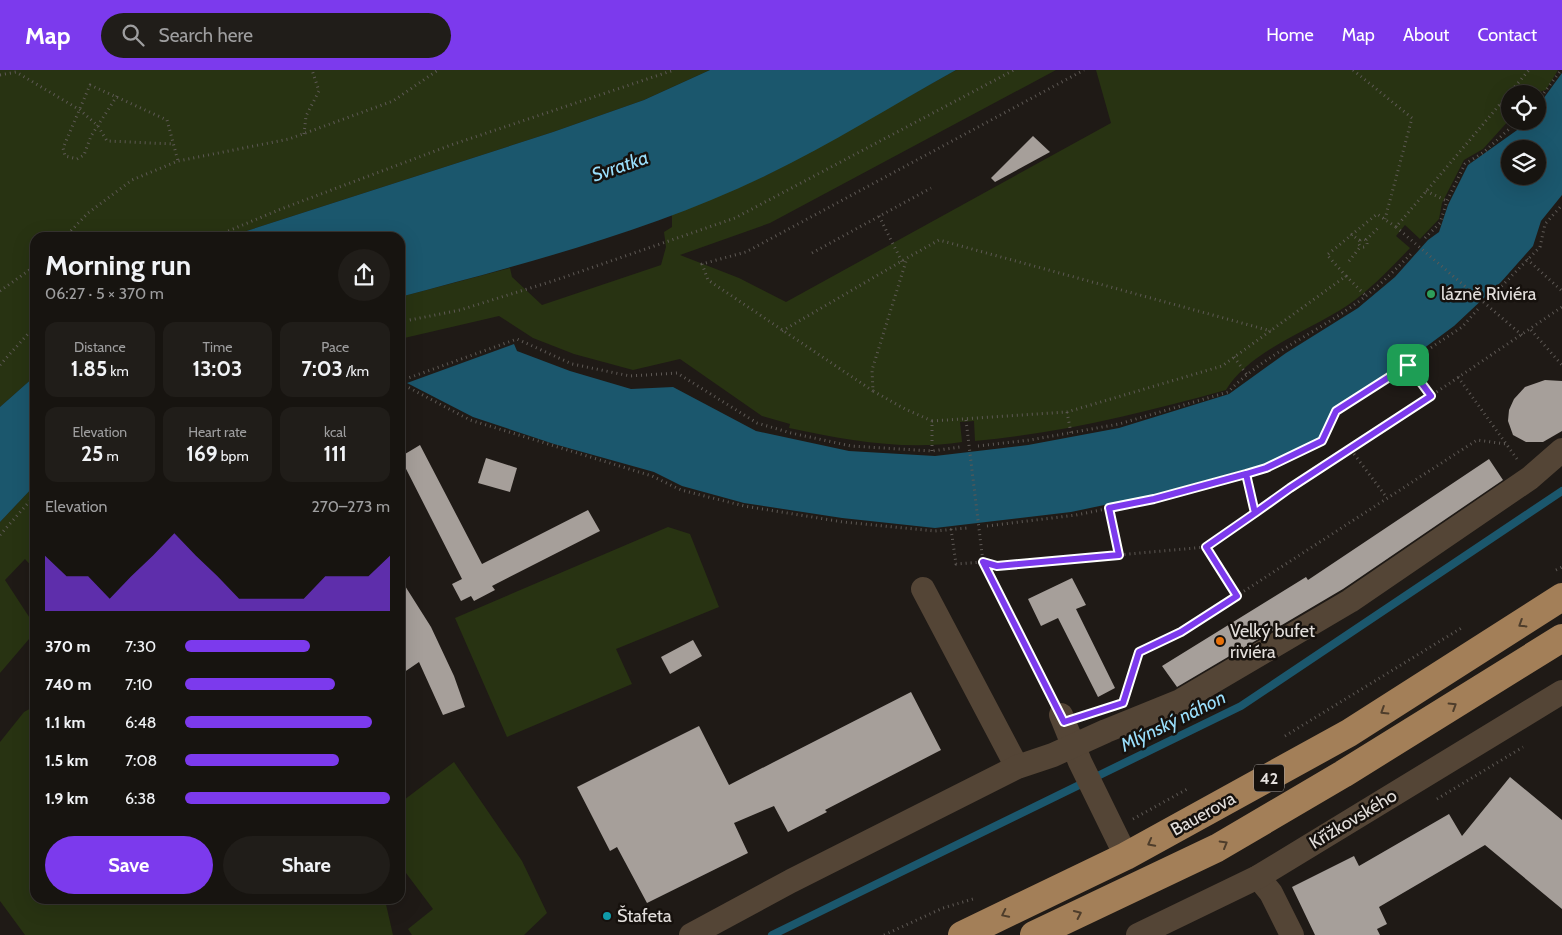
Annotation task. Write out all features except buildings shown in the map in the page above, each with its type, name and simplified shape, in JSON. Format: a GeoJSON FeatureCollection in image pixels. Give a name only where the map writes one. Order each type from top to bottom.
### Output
{"type":"FeatureCollection","features":[{"type":"Feature","properties":{"kind":"highway","name":"Bauerova"},"geometry":{"type":"LineString","coordinates":[[962,935],[1126,856],[1349,733],[1562,597]]}},
{"type":"Feature","properties":{"kind":"highway","name":"42"},"geometry":{"type":"LineString","coordinates":[[1034,935],[1217,848],[1343,774],[1562,638]]}},
{"type":"Feature","properties":{"kind":"street"},"geometry":{"type":"LineString","coordinates":[[691,935],[791,881],[1017,767],[1077,753],[1180,702],[1350,601],[1530,478],[1562,450]]}},
{"type":"Feature","properties":{"kind":"street"},"geometry":{"type":"LineString","coordinates":[[923,589],[1017,767]]}},
{"type":"Feature","properties":{"kind":"street","name":"Křížkovského"},"geometry":{"type":"LineString","coordinates":[[1138,935],[1258,877],[1562,692]]}},
{"type":"Feature","properties":{"kind":"street"},"geometry":{"type":"LineString","coordinates":[[1061,715],[1126,856]]}},
{"type":"Feature","properties":{"kind":"street"},"geometry":{"type":"LineString","coordinates":[[1258,877],[1271,893],[1292,935]]}},
{"type":"Feature","properties":{"kind":"path"},"geometry":{"type":"LineString","coordinates":[[304,134],[306,116],[319,91],[312,70]]}},
{"type":"Feature","properties":{"kind":"path"},"geometry":{"type":"LineString","coordinates":[[70,232],[88,213],[132,180],[178,161],[289,140],[393,101],[438,70]]}},
{"type":"Feature","properties":{"kind":"path"},"geometry":{"type":"LineString","coordinates":[[226,232],[281,208],[496,129],[674,70]]}},
{"type":"Feature","properties":{"kind":"path"},"geometry":{"type":"LineString","coordinates":[[405,321],[470,307],[556,280],[735,218],[1014,70]]}},
{"type":"Feature","properties":{"kind":"path"},"geometry":{"type":"LineString","coordinates":[[1084,70],[746,252],[702,264],[708,280],[872,391],[932,421],[1067,412],[1222,366],[1346,276]]}},
{"type":"Feature","properties":{"kind":"path"},"geometry":{"type":"LineString","coordinates":[[1353,70],[1412,118],[1384,219]]}},
{"type":"Feature","properties":{"kind":"path"},"geometry":{"type":"LineString","coordinates":[[1396,227],[1529,70]]}},
{"type":"Feature","properties":{"kind":"path"},"geometry":{"type":"LineString","coordinates":[[1546,90],[1561,70]]}},
{"type":"Feature","properties":{"kind":"path"},"geometry":{"type":"LineString","coordinates":[[0,75],[17,71],[80,110],[98,126],[107,141],[174,144]]}},
{"type":"Feature","properties":{"kind":"path"},"geometry":{"type":"LineString","coordinates":[[117,96],[98,126],[84,155],[78,159],[65,156],[63,148],[90,85],[117,96],[167,120],[178,161]]}},
{"type":"Feature","properties":{"kind":"path"},"geometry":{"type":"LineString","coordinates":[[1425,238],[1440,223],[1447,201],[1465,164],[1484,152],[1508,130]]}},
{"type":"Feature","properties":{"kind":"path"},"geometry":{"type":"LineString","coordinates":[[812,253],[931,188]]}},
{"type":"Feature","properties":{"kind":"path"},"geometry":{"type":"LineString","coordinates":[[1426,190],[1447,201]]}},
{"type":"Feature","properties":{"kind":"path"},"geometry":{"type":"LineString","coordinates":[[1491,297],[1540,247],[1545,224],[1562,205]]}},
{"type":"Feature","properties":{"kind":"path"},"geometry":{"type":"LineString","coordinates":[[1366,296],[1327,255],[1376,214],[1401,231],[1503,317],[1522,336]]}},
{"type":"Feature","properties":{"kind":"path"},"geometry":{"type":"LineString","coordinates":[[879,216],[902,262]]}},
{"type":"Feature","properties":{"kind":"path"},"geometry":{"type":"LineString","coordinates":[[1350,261],[1362,246],[1366,245],[1366,240],[1380,226]]}},
{"type":"Feature","properties":{"kind":"path"},"geometry":{"type":"LineString","coordinates":[[1351,234],[1360,241],[1362,246]]}},
{"type":"Feature","properties":{"kind":"path"},"geometry":{"type":"LineString","coordinates":[[782,331],[940,240],[1272,331]]}},
{"type":"Feature","properties":{"kind":"path"},"geometry":{"type":"LineString","coordinates":[[1360,241],[1366,240]]}},
{"type":"Feature","properties":{"kind":"path"},"geometry":{"type":"LineString","coordinates":[[978,446],[1119,424],[1228,392],[1247,375],[1283,349],[1366,296],[1411,254]]}},
{"type":"Feature","properties":{"kind":"path"},"geometry":{"type":"LineString","coordinates":[[872,391],[872,370],[907,258]]}},
{"type":"Feature","properties":{"kind":"path"},"geometry":{"type":"LineString","coordinates":[[1527,259],[1562,291]]}},
{"type":"Feature","properties":{"kind":"path"},"geometry":{"type":"LineString","coordinates":[[0,291],[30,270]]}},
{"type":"Feature","properties":{"kind":"path"},"geometry":{"type":"LineString","coordinates":[[952,530],[956,564],[983,562],[997,566],[1206,547],[1290,488],[1351,450],[1531,330],[1562,307]]}},
{"type":"Feature","properties":{"kind":"path"},"geometry":{"type":"LineString","coordinates":[[987,526],[1076,515],[1154,499],[1266,468],[1322,441],[1336,411],[1408,365],[1462,327],[1479,308]]}},
{"type":"Feature","properties":{"kind":"path"},"geometry":{"type":"LineString","coordinates":[[1531,330],[1562,365]]}},
{"type":"Feature","properties":{"kind":"path"},"geometry":{"type":"LineString","coordinates":[[0,365],[30,332]]}},
{"type":"Feature","properties":{"kind":"path"},"geometry":{"type":"LineString","coordinates":[[405,380],[517,339],[533,348],[572,364],[630,376],[677,372],[757,422],[790,433],[851,446],[932,451],[960,448]]}},
{"type":"Feature","properties":{"kind":"path"},"geometry":{"type":"LineString","coordinates":[[1234,357],[1247,375]]}},
{"type":"Feature","properties":{"kind":"path"},"geometry":{"type":"LineString","coordinates":[[1408,365],[1431,396]]}},
{"type":"Feature","properties":{"kind":"path"},"geometry":{"type":"LineString","coordinates":[[1458,377],[1530,478]]}},
{"type":"Feature","properties":{"kind":"path"},"geometry":{"type":"LineString","coordinates":[[405,385],[470,420],[652,476],[681,490],[744,506],[843,522],[936,531],[968,528]]}},
{"type":"Feature","properties":{"kind":"path"},"geometry":{"type":"LineString","coordinates":[[1067,412],[1071,433]]}},
{"type":"Feature","properties":{"kind":"path"},"geometry":{"type":"LineString","coordinates":[[966,420],[983,562],[1061,715]]}},
{"type":"Feature","properties":{"kind":"path"},"geometry":{"type":"LineString","coordinates":[[932,421],[932,451]]}},
{"type":"Feature","properties":{"kind":"path"},"geometry":{"type":"LineString","coordinates":[[1123,703],[1139,652],[1181,632],[1477,440],[1506,444]]}},
{"type":"Feature","properties":{"kind":"path"},"geometry":{"type":"LineString","coordinates":[[1351,450],[1387,498]]}},
{"type":"Feature","properties":{"kind":"path"},"geometry":{"type":"LineString","coordinates":[[1246,474],[1255,513]]}},
{"type":"Feature","properties":{"kind":"path"},"geometry":{"type":"LineString","coordinates":[[0,535],[30,501]]}},
{"type":"Feature","properties":{"kind":"path"},"geometry":{"type":"LineString","coordinates":[[1109,508],[1119,555]]}},
{"type":"Feature","properties":{"kind":"path"},"geometry":{"type":"LineString","coordinates":[[1206,547],[1237,596]]}},
{"type":"Feature","properties":{"kind":"path"},"geometry":{"type":"LineString","coordinates":[[1554,572],[1562,566]]}},
{"type":"Feature","properties":{"kind":"path"},"geometry":{"type":"LineString","coordinates":[[1283,737],[1468,623]]}},
{"type":"Feature","properties":{"kind":"path"},"geometry":{"type":"LineString","coordinates":[[1110,823],[1133,819],[1192,787]]}},
{"type":"Feature","properties":{"kind":"path"},"geometry":{"type":"LineString","coordinates":[[884,935],[943,908],[978,897]]}},
{"type":"Feature","properties":{"kind":"green space"},"geometry":{"type":"Polygon","coordinates":[[[0,70],[710,70],[644,100],[553,132],[243,232],[30,232],[30,380],[0,407],[0,70]]]}},
{"type":"Feature","properties":{"kind":"green space"},"geometry":{"type":"Polygon","coordinates":[[[956,70],[1056,70],[770,223],[680,255],[739,278],[786,302],[1111,123],[1096,70],[1558,70],[1546,90],[1546,85],[1501,85],[1501,129],[1483,149],[1464,160],[1442,203],[1439,219],[1420,239],[1405,225],[1396,236],[1410,248],[1365,292],[1348,305],[1265,353],[1236,376],[1226,390],[1164,407],[1040,433],[1008,437],[975,441],[974,421],[960,422],[962,442],[919,445],[875,443],[789,428],[790,424],[762,416],[680,359],[633,370],[574,354],[533,338],[499,316],[405,338],[405,296],[510,268],[512,277],[542,305],[661,265],[666,247],[664,232],[672,227],[672,214],[767,175],[956,70]]]}},
{"type":"Feature","properties":{"kind":"green space"},"geometry":{"type":"Polygon","coordinates":[[[30,490],[30,564],[25,559],[5,580],[30,618],[30,638],[0,673],[0,522],[30,490]]]}},
{"type":"Feature","properties":{"kind":"green space"},"geometry":{"type":"Polygon","coordinates":[[[668,527],[690,534],[719,607],[616,649],[632,684],[507,737],[455,618],[668,527]]]}},
{"type":"Feature","properties":{"kind":"green space"},"geometry":{"type":"Polygon","coordinates":[[[30,709],[30,904],[386,904],[393,935],[25,935],[0,901],[0,742],[24,712],[30,709]]]}},
{"type":"Feature","properties":{"kind":"green space"},"geometry":{"type":"Polygon","coordinates":[[[454,762],[522,861],[547,913],[524,935],[412,935],[408,929],[433,909],[405,872],[405,799],[454,762]]]}},
{"type":"Feature","properties":{"kind":"water","name":"Svratka"},"geometry":{"type":"Polygon","coordinates":[[[710,70],[956,70],[815,150],[723,195],[633,230],[586,245],[405,296],[405,232],[243,232],[553,132],[644,100],[710,70]]]}},
{"type":"Feature","properties":{"kind":"water","name":"lázně Riviéra"},"geometry":{"type":"Polygon","coordinates":[[[1562,73],[1562,195],[1541,221],[1533,246],[1501,282],[1454,326],[1396,369],[1333,409],[1319,439],[1265,464],[1152,495],[1071,512],[935,528],[842,518],[744,503],[682,486],[654,472],[554,444],[473,417],[407,383],[514,344],[517,351],[570,371],[631,389],[673,387],[756,431],[849,451],[935,456],[1028,445],[1119,428],[1229,394],[1286,353],[1358,308],[1395,277],[1428,240],[1439,232],[1448,205],[1468,165],[1501,142],[1501,185],[1546,185],[1546,140],[1503,140],[1517,130],[1546,130],[1546,95],[1562,73]]]}},
{"type":"Feature","properties":{"kind":"water"},"geometry":{"type":"Polygon","coordinates":[[[30,380],[30,490],[0,522],[0,407],[30,380]]]}},
{"type":"Feature","properties":{"kind":"waterway","name":"Mlýnský náhon"},"geometry":{"type":"LineString","coordinates":[[772,935],[1241,706],[1562,491]]}},
{"type":"Feature","properties":{"kind":"place","name":"lázně Riviéra"},"geometry":{"type":"Point","coordinates":[1431,294]}},
{"type":"Feature","properties":{"kind":"place","name":"Velký bufet riviéra"},"geometry":{"type":"Point","coordinates":[1220,641]}},
{"type":"Feature","properties":{"kind":"place","name":"Štafeta"},"geometry":{"type":"Point","coordinates":[607,916]}},
{"type":"Feature","properties":{"kind":"route"},"geometry":{"type":"LineString","coordinates":[[1408,365],[1336,411],[1322,441],[1266,468],[1246,474],[1255,513],[1206,547],[1237,596],[1181,632],[1139,652],[1123,703],[1064,722],[983,562],[997,566],[1119,555],[1109,508],[1154,499],[1246,474],[1255,513],[1431,396],[1408,365]]}}]}
